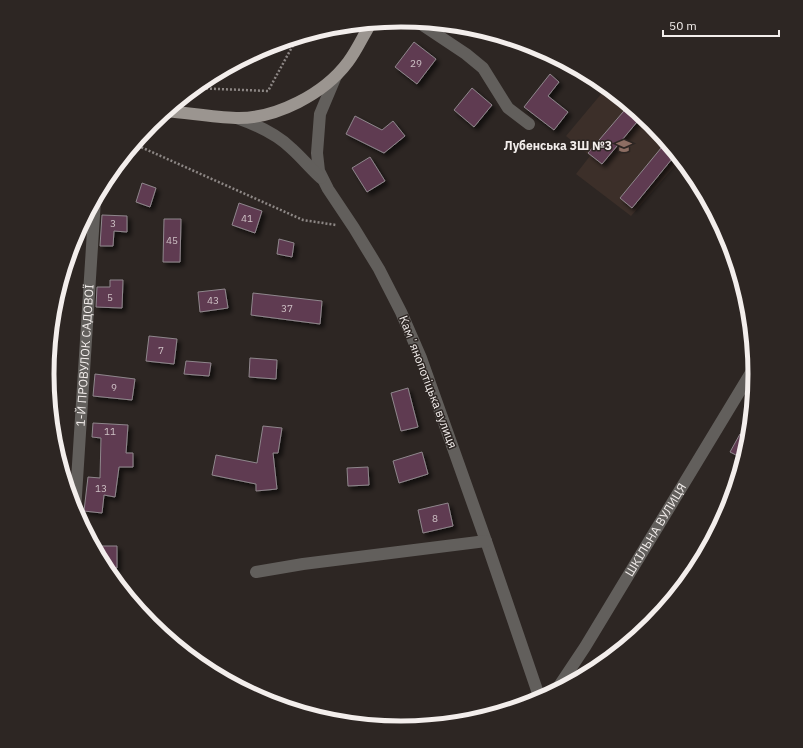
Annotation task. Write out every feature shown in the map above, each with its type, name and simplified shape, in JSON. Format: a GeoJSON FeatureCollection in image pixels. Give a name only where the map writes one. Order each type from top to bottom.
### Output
{"type":"FeatureCollection","features":[{"type":"Feature","properties":{"kind":"main road"},"geometry":{"type":"LineString","coordinates":[[174,112],[237,118],[274,112],[291,106],[312,94],[336,76],[348,62],[367,29]]}},
{"type":"Feature","properties":{"kind":"street"},"geometry":{"type":"LineString","coordinates":[[427,28],[466,54],[483,68],[508,108],[529,124]]}},
{"type":"Feature","properties":{"kind":"street","name":"Камʼянопотіцька вулиця"},"geometry":{"type":"LineString","coordinates":[[336,76],[320,114],[317,153],[319,171],[328,190],[354,228],[379,269],[401,312],[421,358],[538,693]]}},
{"type":"Feature","properties":{"kind":"street"},"geometry":{"type":"LineString","coordinates":[[237,118],[257,125],[276,135],[292,148],[324,182]]}},
{"type":"Feature","properties":{"kind":"street","name":"1-Й ПРОВУЛОК САДОВОЇ"},"geometry":{"type":"LineString","coordinates":[[76,494],[94,213]]}},
{"type":"Feature","properties":{"kind":"street","name":"ШКІЛЬНА ВУЛИЦЯ"},"geometry":{"type":"LineString","coordinates":[[561,682],[585,647],[748,378]]}},
{"type":"Feature","properties":{"kind":"street"},"geometry":{"type":"LineString","coordinates":[[256,572],[303,564],[486,541]]}},
{"type":"Feature","properties":{"kind":"path"},"geometry":{"type":"LineString","coordinates":[[204,88],[268,91],[294,44]]}},
{"type":"Feature","properties":{"kind":"path"},"geometry":{"type":"LineString","coordinates":[[140,147],[303,220],[354,228]]}},
{"type":"Feature","properties":{"kind":"shaded area","name":"Лубенська ЗШ №3"},"geometry":{"type":"Polygon","coordinates":[[[603,92],[647,129],[677,163],[631,216],[576,174],[590,156],[566,136],[603,92]]]}},
{"type":"Feature","properties":{"kind":"building"},"geometry":{"type":"Polygon","coordinates":[[[414,42],[436,59],[417,84],[395,67],[414,42]]]}},
{"type":"Feature","properties":{"kind":"building"},"geometry":{"type":"Polygon","coordinates":[[[550,74],[559,82],[548,96],[568,112],[554,130],[524,107],[550,74]]]}},
{"type":"Feature","properties":{"kind":"building"},"geometry":{"type":"Polygon","coordinates":[[[472,88],[492,105],[474,127],[454,110],[472,88]]]}},
{"type":"Feature","properties":{"kind":"building"},"geometry":{"type":"Polygon","coordinates":[[[625,109],[638,121],[602,164],[588,153],[625,109]]]}},
{"type":"Feature","properties":{"kind":"building"},"geometry":{"type":"Polygon","coordinates":[[[355,116],[382,130],[393,121],[405,136],[384,153],[346,134],[355,116]]]}},
{"type":"Feature","properties":{"kind":"building"},"geometry":{"type":"Polygon","coordinates":[[[663,146],[673,158],[632,208],[620,198],[663,146]]]}},
{"type":"Feature","properties":{"kind":"building"},"geometry":{"type":"Polygon","coordinates":[[[370,157],[385,181],[367,192],[352,168],[370,157]]]}},
{"type":"Feature","properties":{"kind":"building"},"geometry":{"type":"Polygon","coordinates":[[[142,183],[156,188],[150,207],[136,202],[142,183]]]}},
{"type":"Feature","properties":{"kind":"building"},"geometry":{"type":"Polygon","coordinates":[[[239,203],[262,211],[255,233],[232,225],[239,203]]]}},
{"type":"Feature","properties":{"kind":"building"},"geometry":{"type":"Polygon","coordinates":[[[102,215],[127,216],[127,232],[114,231],[113,246],[100,246],[102,215]]]}},
{"type":"Feature","properties":{"kind":"building"},"geometry":{"type":"Polygon","coordinates":[[[164,219],[181,219],[180,262],[163,262],[164,219]]]}},
{"type":"Feature","properties":{"kind":"building"},"geometry":{"type":"Polygon","coordinates":[[[279,239],[294,243],[292,257],[277,254],[279,239]]]}},
{"type":"Feature","properties":{"kind":"building"},"geometry":{"type":"Polygon","coordinates":[[[110,280],[123,280],[122,308],[96,307],[97,287],[110,287],[110,280]]]}},
{"type":"Feature","properties":{"kind":"building"},"geometry":{"type":"Polygon","coordinates":[[[225,289],[228,308],[200,312],[198,292],[225,289]]]}},
{"type":"Feature","properties":{"kind":"building"},"geometry":{"type":"Polygon","coordinates":[[[253,293],[322,301],[320,324],[251,315],[253,293]]]}},
{"type":"Feature","properties":{"kind":"building"},"geometry":{"type":"Polygon","coordinates":[[[149,336],[177,339],[174,364],[146,361],[149,336]]]}},
{"type":"Feature","properties":{"kind":"building"},"geometry":{"type":"Polygon","coordinates":[[[250,358],[277,360],[276,379],[249,377],[250,358]]]}},
{"type":"Feature","properties":{"kind":"building"},"geometry":{"type":"Polygon","coordinates":[[[186,361],[211,363],[209,376],[184,374],[186,361]]]}},
{"type":"Feature","properties":{"kind":"building"},"geometry":{"type":"Polygon","coordinates":[[[95,374],[135,379],[132,400],[93,396],[95,374]]]}},
{"type":"Feature","properties":{"kind":"building"},"geometry":{"type":"Polygon","coordinates":[[[408,388],[418,427],[401,431],[391,393],[408,388]]]}},
{"type":"Feature","properties":{"kind":"building"},"geometry":{"type":"Polygon","coordinates":[[[93,423],[128,425],[126,453],[133,453],[133,467],[119,467],[115,497],[104,495],[102,513],[84,511],[88,477],[100,478],[101,438],[92,437],[93,423]]]}},
{"type":"Feature","properties":{"kind":"building"},"geometry":{"type":"Polygon","coordinates":[[[263,426],[282,428],[278,453],[273,453],[277,489],[256,491],[256,484],[212,475],[216,455],[257,463],[263,426]]]}},
{"type":"Feature","properties":{"kind":"building"},"geometry":{"type":"Polygon","coordinates":[[[740,434],[743,436],[739,456],[730,452],[740,434]]]}},
{"type":"Feature","properties":{"kind":"building"},"geometry":{"type":"Polygon","coordinates":[[[422,452],[428,474],[399,483],[393,461],[422,452]]]}},
{"type":"Feature","properties":{"kind":"building"},"geometry":{"type":"Polygon","coordinates":[[[368,467],[369,485],[348,486],[347,468],[368,467]]]}},
{"type":"Feature","properties":{"kind":"building"},"geometry":{"type":"Polygon","coordinates":[[[448,503],[453,526],[423,533],[418,510],[448,503]]]}},
{"type":"Feature","properties":{"kind":"building"},"geometry":{"type":"Polygon","coordinates":[[[100,546],[117,546],[117,568],[114,568],[100,546]]]}},
{"type":"Feature","properties":{"kind":"place","name":"Лубенська ЗШ №3"},"geometry":{"type":"Point","coordinates":[624,146]}}]}
